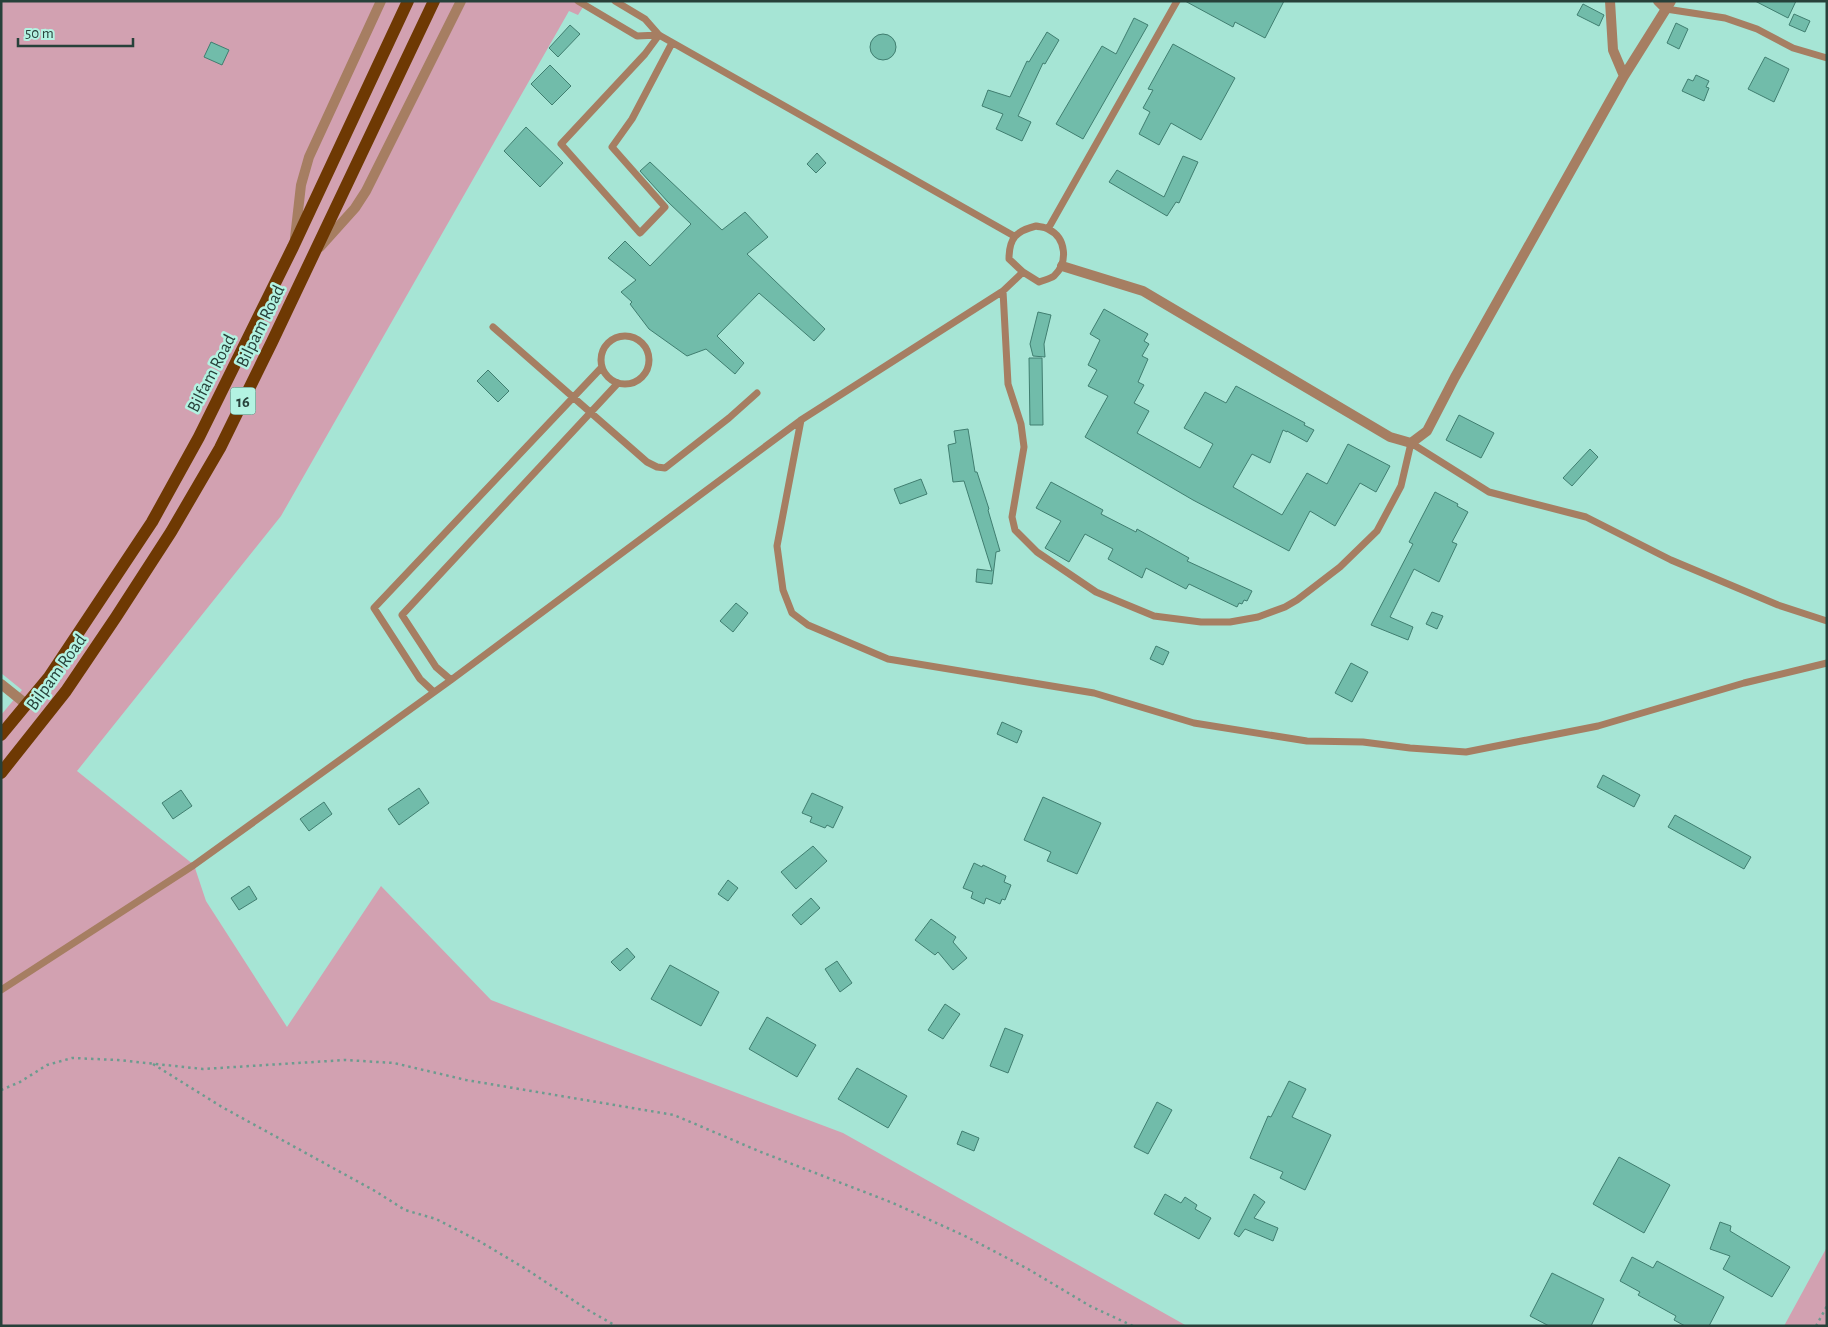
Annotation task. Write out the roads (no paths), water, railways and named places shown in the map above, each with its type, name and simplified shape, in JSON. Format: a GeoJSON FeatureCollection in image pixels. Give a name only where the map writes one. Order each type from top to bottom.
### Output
{"type":"FeatureCollection","features":[{"type":"Feature","properties":{"kind":"main road","name":"Bilfam Road"},"geometry":{"type":"LineString","coordinates":[[1,735],[49,677],[152,522],[198,436],[293,247],[408,1]]}},
{"type":"Feature","properties":{"kind":"main road","name":"Bilpam Road"},"geometry":{"type":"LineString","coordinates":[[1,773],[66,691],[171,532],[220,448],[434,1]]}},
{"type":"Feature","properties":{"kind":"street"},"geometry":{"type":"LineString","coordinates":[[293,247],[301,185],[309,158],[381,1]]}},
{"type":"Feature","properties":{"kind":"street"},"geometry":{"type":"LineString","coordinates":[[313,256],[355,208],[366,190],[461,1]]}},
{"type":"Feature","properties":{"kind":"street"},"geometry":{"type":"LineString","coordinates":[[1610,1],[1613,50],[1624,76]]}},
{"type":"Feature","properties":{"kind":"street"},"geometry":{"type":"LineString","coordinates":[[1062,266],[1143,291],[1390,437],[1411,443],[1427,431],[1455,377],[1624,76],[1669,5],[1658,1]]}},
{"type":"Feature","properties":{"kind":"street"},"geometry":{"type":"LineString","coordinates":[[1,684],[26,704]]}},
{"type":"Feature","properties":{"kind":"lane"},"geometry":{"type":"LineString","coordinates":[[578,1],[637,36],[659,35]]}},
{"type":"Feature","properties":{"kind":"lane"},"geometry":{"type":"LineString","coordinates":[[615,1],[645,19],[659,35],[672,43],[1014,236]]}},
{"type":"Feature","properties":{"kind":"lane"},"geometry":{"type":"LineString","coordinates":[[1048,229],[1177,1]]}},
{"type":"Feature","properties":{"kind":"lane"},"geometry":{"type":"LineString","coordinates":[[1669,5],[1724,18],[1757,29],[1793,48],[1827,58]]}},
{"type":"Feature","properties":{"kind":"lane"},"geometry":{"type":"LineString","coordinates":[[659,35],[645,54],[561,144],[640,233],[664,207],[612,147],[632,119],[672,43]]}},
{"type":"Feature","properties":{"kind":"lane"},"geometry":{"type":"LineString","coordinates":[[1036,226],[1048,229],[1059,238],[1064,252],[1062,266],[1052,277],[1039,282],[1023,272],[1009,259],[1009,247],[1014,236],[1024,229],[1036,226]]}},
{"type":"Feature","properties":{"kind":"lane"},"geometry":{"type":"LineString","coordinates":[[1,990],[194,865],[451,680],[801,420],[1003,290],[1023,272]]}},
{"type":"Feature","properties":{"kind":"lane"},"geometry":{"type":"LineString","coordinates":[[1003,290],[1008,384],[1021,424],[1024,448],[1012,517],[1015,530],[1037,552],[1096,592],[1154,616],[1201,622],[1230,622],[1272,613],[1297,600],[1340,567],[1377,530],[1401,486],[1411,443],[1489,492],[1586,517],[1671,560],[1778,605],[1827,621]]}},
{"type":"Feature","properties":{"kind":"lane"},"geometry":{"type":"LineString","coordinates":[[493,327],[572,398],[647,462],[657,467],[665,468],[729,418],[757,393]]}},
{"type":"Feature","properties":{"kind":"lane"},"geometry":{"type":"LineString","coordinates":[[624,336],[632,336],[645,345],[650,360],[644,375],[638,381],[631,384],[618,383],[608,378],[602,367],[601,355],[604,348],[616,338],[624,336]]}},
{"type":"Feature","properties":{"kind":"lane"},"geometry":{"type":"LineString","coordinates":[[434,692],[420,679],[374,608],[602,367]]}},
{"type":"Feature","properties":{"kind":"lane"},"geometry":{"type":"LineString","coordinates":[[451,680],[436,667],[402,615],[618,383]]}},
{"type":"Feature","properties":{"kind":"lane"},"geometry":{"type":"LineString","coordinates":[[801,420],[777,546],[783,590],[792,613],[808,625],[888,659],[1094,693],[1194,723],[1307,741],[1363,742],[1466,752],[1598,726],[1744,683],[1827,663]]}}]}
